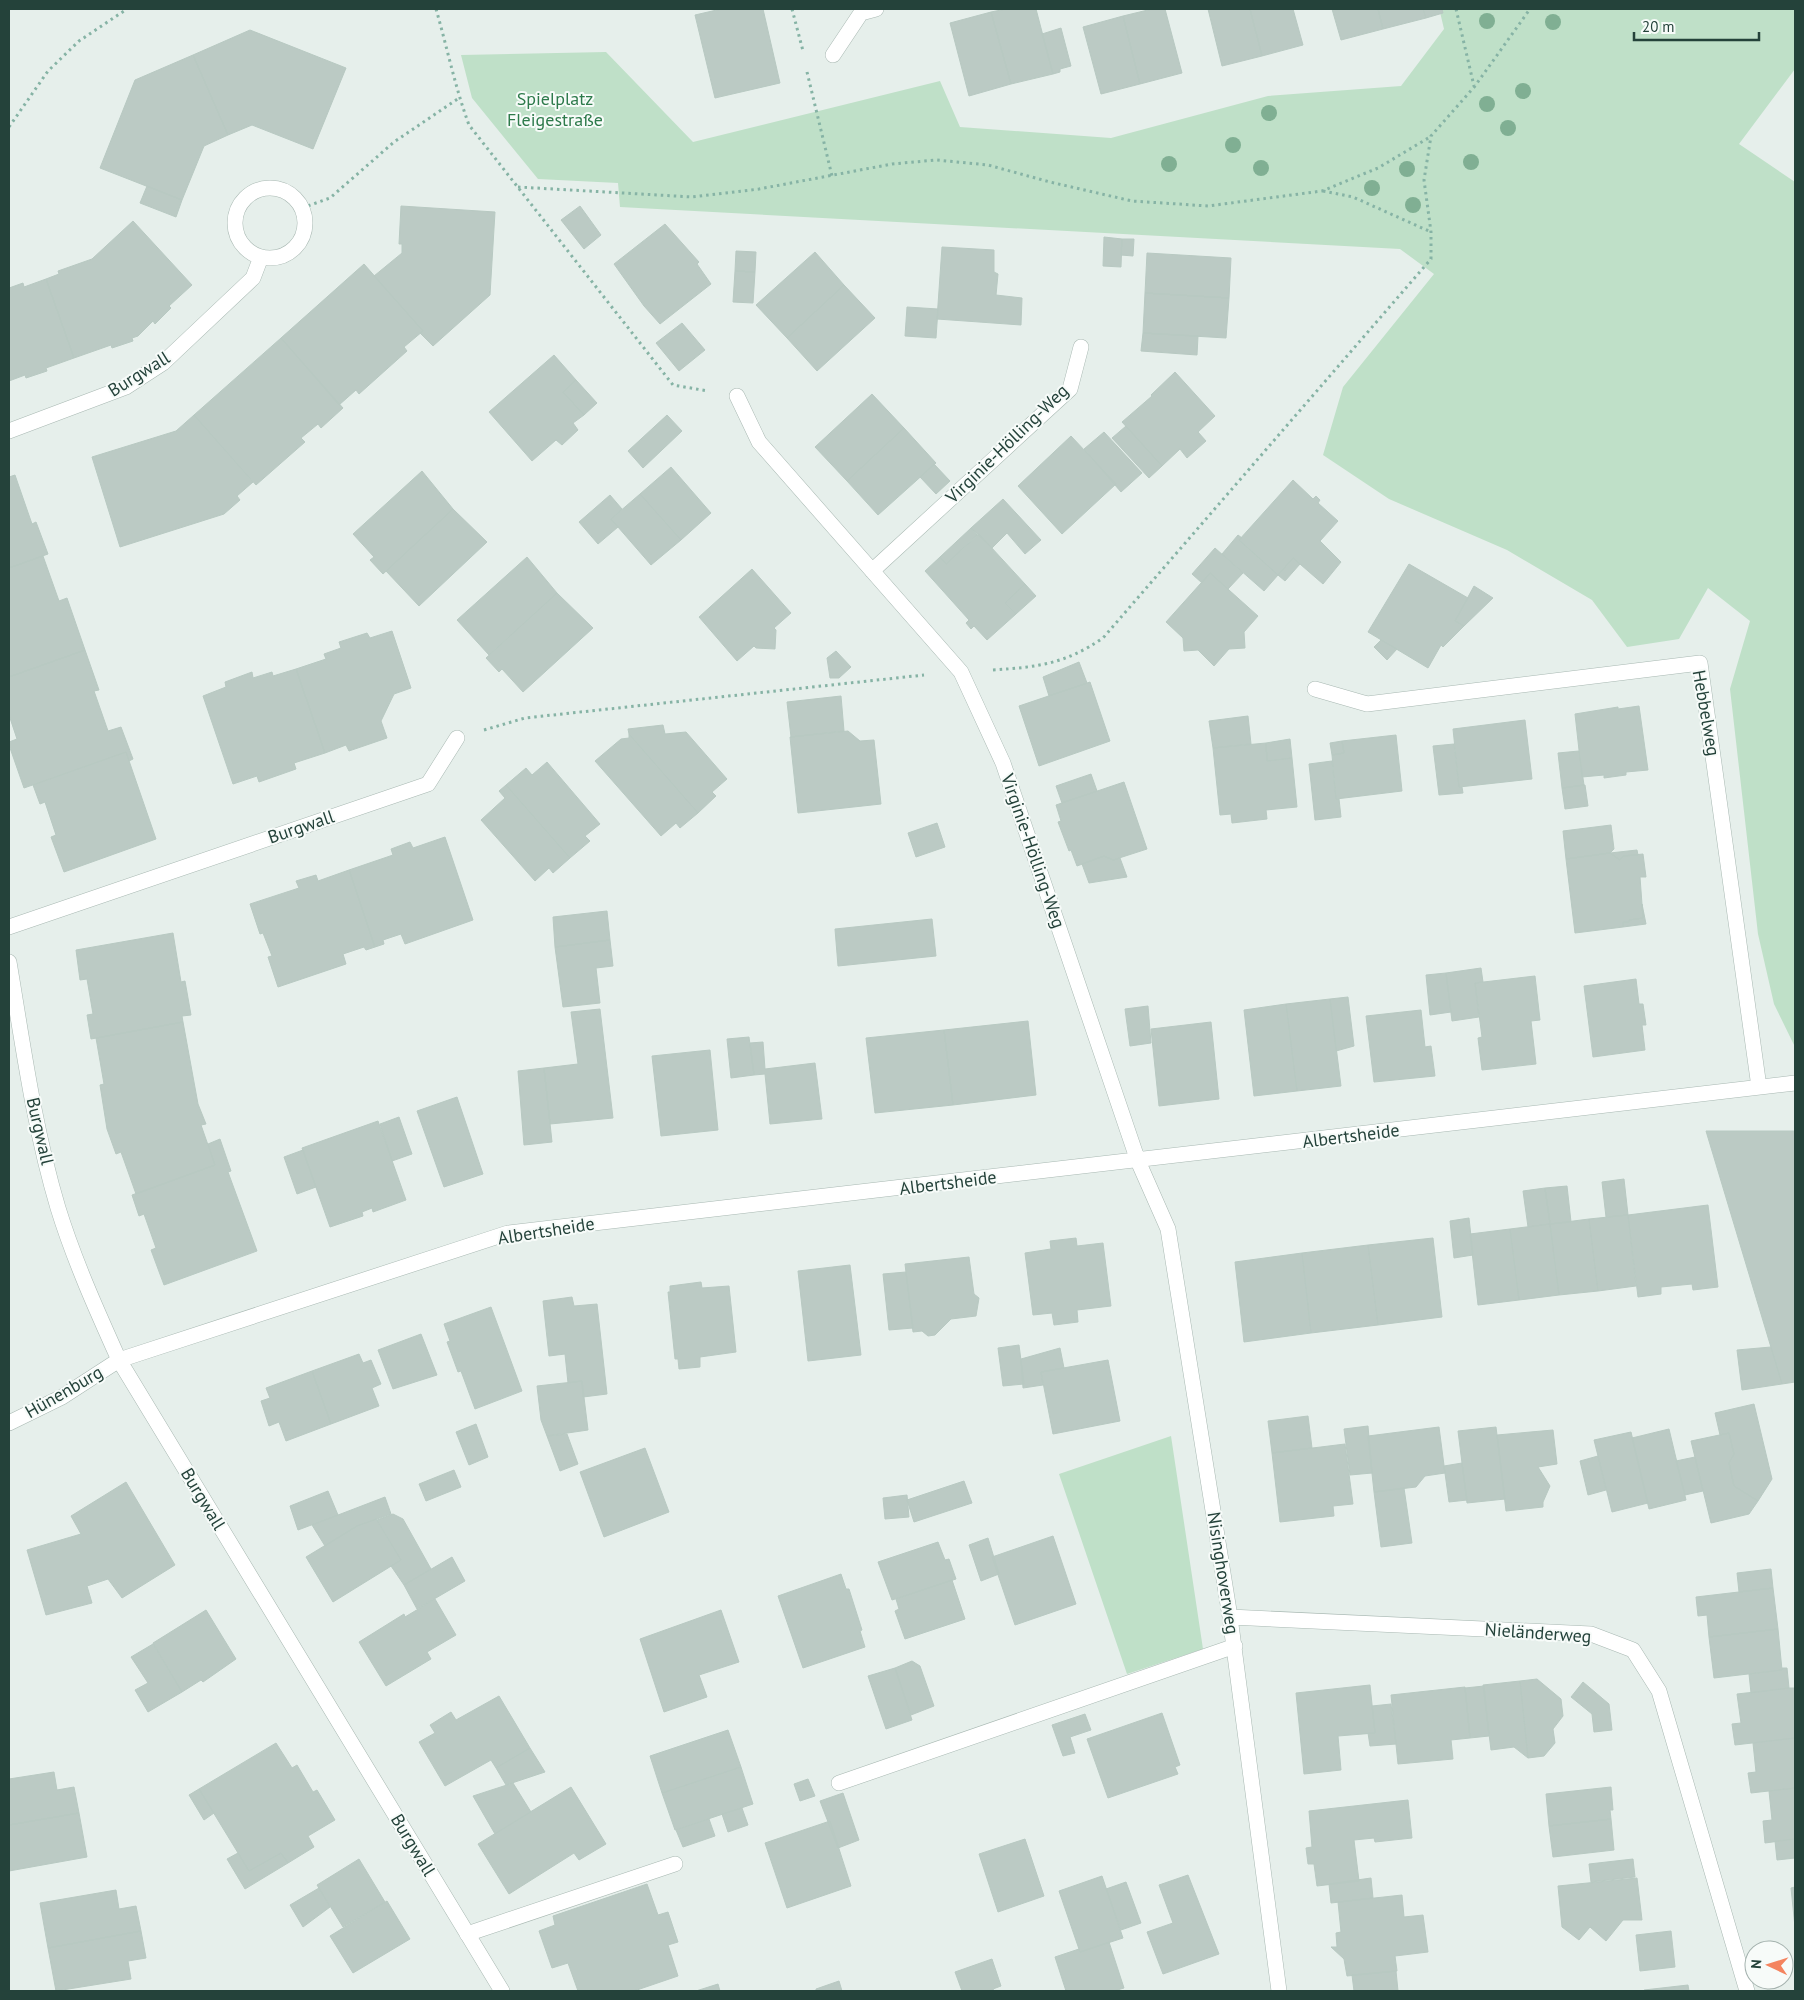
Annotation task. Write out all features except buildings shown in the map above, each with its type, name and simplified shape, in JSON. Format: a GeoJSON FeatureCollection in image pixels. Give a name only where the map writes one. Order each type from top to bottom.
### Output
{"type":"FeatureCollection","features":[{"type":"Feature","properties":{"kind":"street"},"geometry":{"type":"LineString","coordinates":[[832,55],[860,13],[876,9]]}},
{"type":"Feature","properties":{"kind":"street"},"geometry":{"type":"LineString","coordinates":[[271,188],[287,192],[302,208],[305,223],[299,244],[292,251],[281,256],[261,257],[246,249],[236,233],[237,211],[244,200],[260,189],[271,188]]}},
{"type":"Feature","properties":{"kind":"street","name":"Burgwall"},"geometry":{"type":"LineString","coordinates":[[9,431],[126,387],[163,363],[253,278],[261,257]]}},
{"type":"Feature","properties":{"kind":"street","name":"Virginie-Hölling-Weg"},"geometry":{"type":"LineString","coordinates":[[872,570],[1070,389],[1081,347]]}},
{"type":"Feature","properties":{"kind":"street","name":"Virginie-Hölling-Weg"},"geometry":{"type":"LineString","coordinates":[[737,396],[759,442],[961,672],[1003,763],[1138,1161]]}},
{"type":"Feature","properties":{"kind":"street","name":"Hebbelweg"},"geometry":{"type":"LineString","coordinates":[[1315,689],[1366,704],[1700,663],[1759,1087]]}},
{"type":"Feature","properties":{"kind":"street","name":"Burgwall"},"geometry":{"type":"LineString","coordinates":[[9,928],[428,784],[457,738]]}},
{"type":"Feature","properties":{"kind":"street","name":"Burgwall"},"geometry":{"type":"LineString","coordinates":[[9,962],[33,1105],[58,1209],[90,1296],[119,1360],[502,1991]]}},
{"type":"Feature","properties":{"kind":"street","name":"Albertsheide"},"geometry":{"type":"LineString","coordinates":[[119,1360],[508,1233],[1795,1083]]}},
{"type":"Feature","properties":{"kind":"street","name":"Nisinghoverweg"},"geometry":{"type":"LineString","coordinates":[[1138,1161],[1168,1229],[1230,1617],[1275,1990]]}},
{"type":"Feature","properties":{"kind":"street","name":"Hünenburg"},"geometry":{"type":"LineString","coordinates":[[9,1423],[62,1397],[119,1360]]}},
{"type":"Feature","properties":{"kind":"street","name":"Nieländerweg"},"geometry":{"type":"LineString","coordinates":[[1230,1617],[1591,1634],[1633,1650],[1659,1691],[1747,1991]]}},
{"type":"Feature","properties":{"kind":"street"},"geometry":{"type":"LineString","coordinates":[[839,1783],[1234,1646]]}},
{"type":"Feature","properties":{"kind":"street"},"geometry":{"type":"LineString","coordinates":[[467,1934],[675,1864]]}},
{"type":"Feature","properties":{"kind":"path"},"geometry":{"type":"LineString","coordinates":[[9,127],[48,70],[79,41],[127,9]]}},
{"type":"Feature","properties":{"kind":"path"},"geometry":{"type":"LineString","coordinates":[[436,9],[453,66],[459,98],[469,124],[673,385],[737,396]]}},
{"type":"Feature","properties":{"kind":"path"},"geometry":{"type":"LineString","coordinates":[[792,9],[803,53]]}},
{"type":"Feature","properties":{"kind":"path"},"geometry":{"type":"LineString","coordinates":[[1456,9],[1474,86]]}},
{"type":"Feature","properties":{"kind":"path"},"geometry":{"type":"LineString","coordinates":[[518,187],[692,197],[759,189],[892,164],[936,160],[988,165],[1132,201],[1208,206],[1322,191],[1378,168],[1431,136],[1474,86],[1530,9]]}},
{"type":"Feature","properties":{"kind":"path"},"geometry":{"type":"LineString","coordinates":[[807,71],[832,176]]}},
{"type":"Feature","properties":{"kind":"path"},"geometry":{"type":"LineString","coordinates":[[302,208],[330,198],[394,142],[459,98]]}},
{"type":"Feature","properties":{"kind":"path"},"geometry":{"type":"LineString","coordinates":[[457,738],[525,718],[961,672],[1037,667],[1061,660],[1088,648],[1103,638],[1431,259],[1431,232],[1424,180],[1431,136]]}},
{"type":"Feature","properties":{"kind":"path"},"geometry":{"type":"LineString","coordinates":[[1322,191],[1352,197],[1431,232]]}},
{"type":"Feature","properties":{"kind":"green space","name":"Spielplatz Fleigestraße"},"geometry":{"type":"Polygon","coordinates":[[[1443,9],[1795,9],[1795,69],[1739,144],[1795,182],[1795,1047],[1774,1004],[1758,934],[1730,689],[1750,621],[1708,588],[1679,639],[1627,647],[1592,600],[1507,550],[1389,499],[1323,455],[1343,387],[1434,274],[1400,249],[620,207],[618,183],[538,179],[472,98],[461,55],[606,52],[693,142],[940,81],[960,127],[1111,138],[1268,96],[1401,86],[1444,29],[1440,12],[1443,9]]]}},
{"type":"Feature","properties":{"kind":"green space"},"geometry":{"type":"Polygon","coordinates":[[[1171,1436],[1203,1649],[1127,1674],[1059,1474],[1171,1436]]]}}]}
